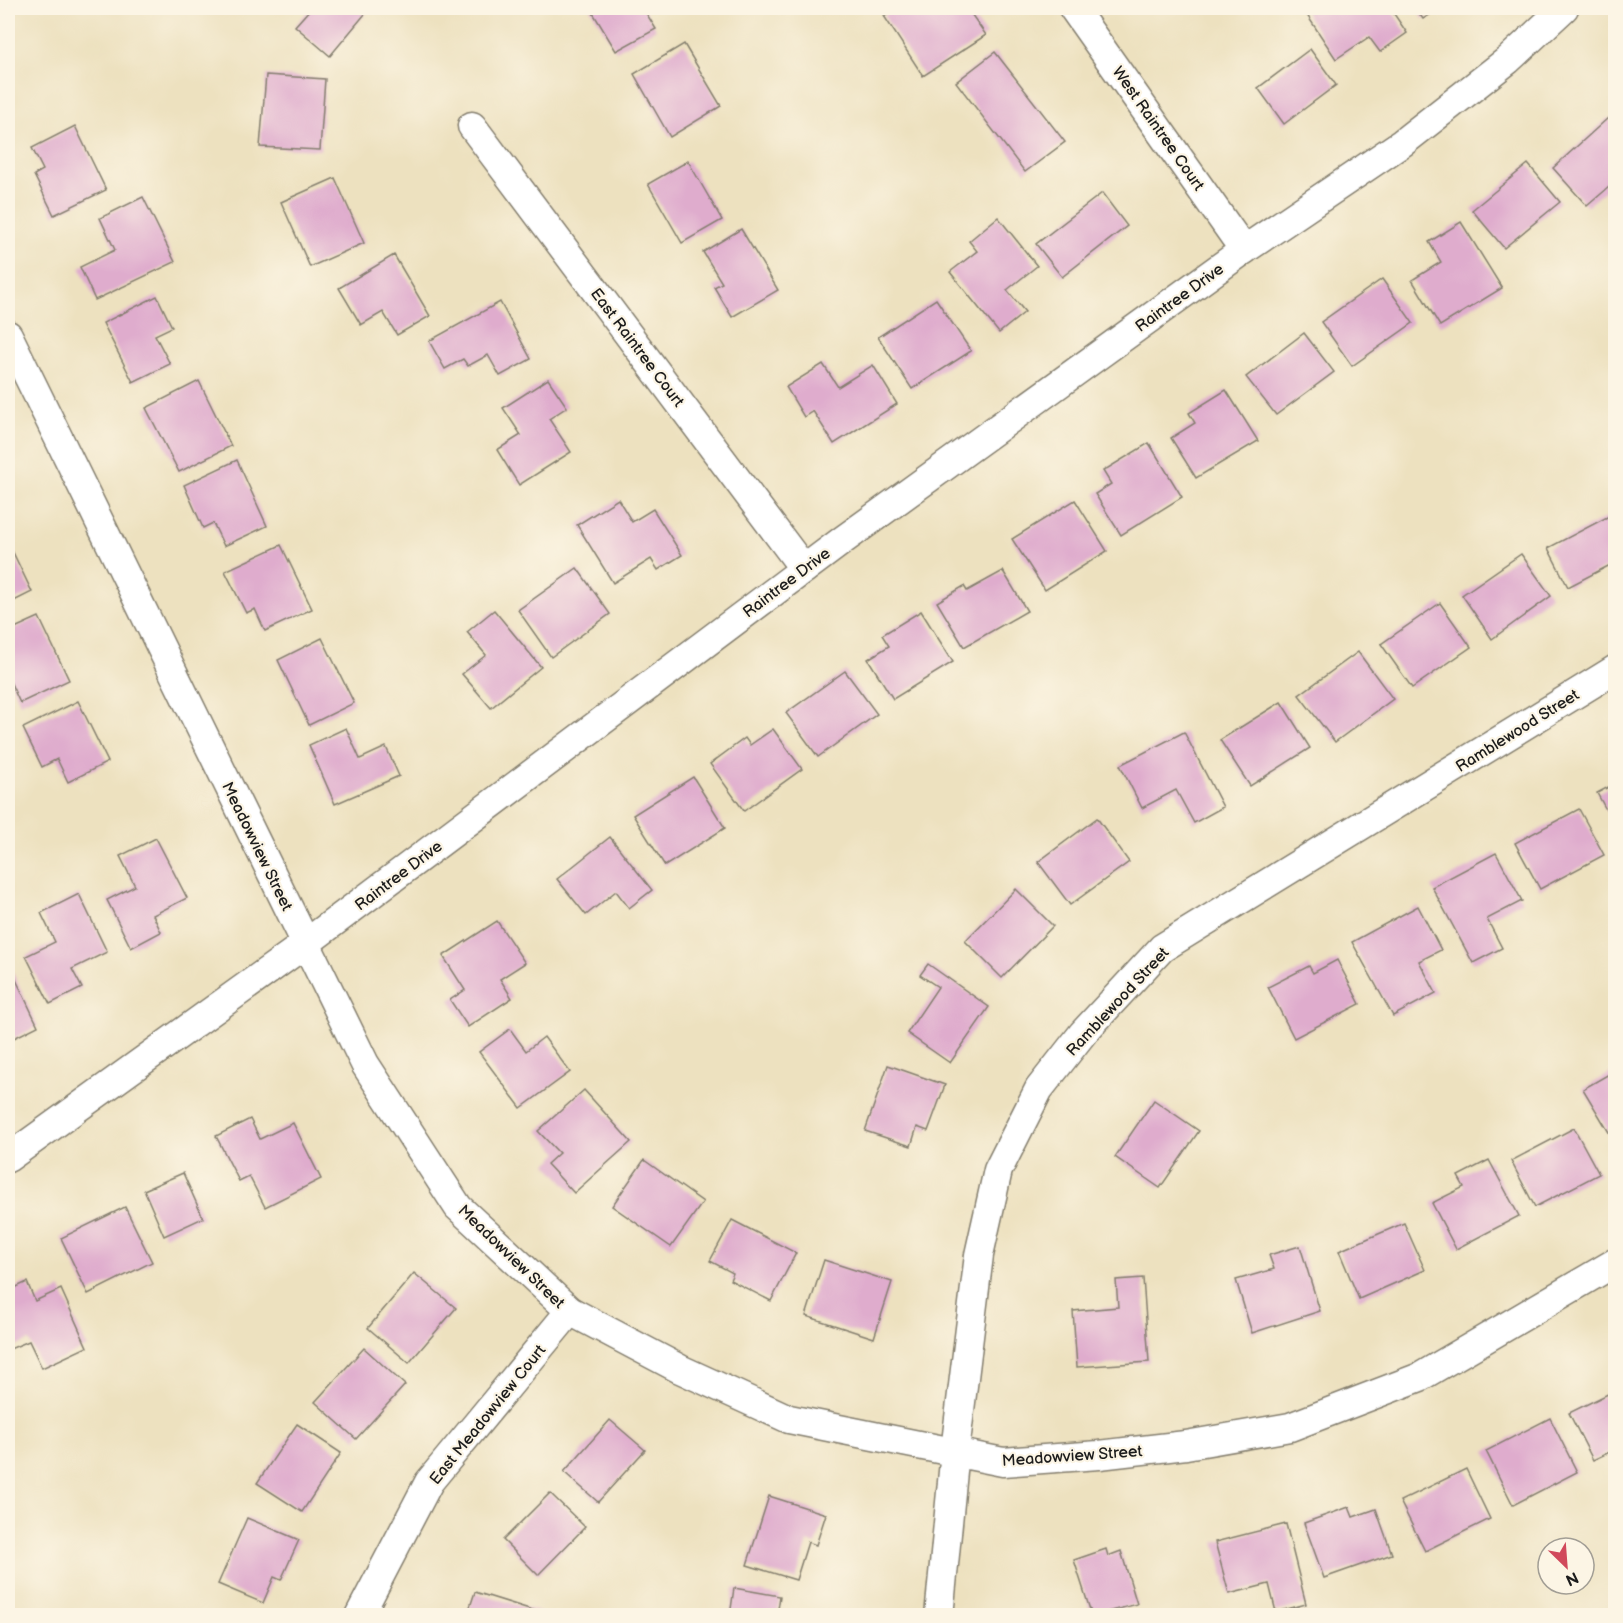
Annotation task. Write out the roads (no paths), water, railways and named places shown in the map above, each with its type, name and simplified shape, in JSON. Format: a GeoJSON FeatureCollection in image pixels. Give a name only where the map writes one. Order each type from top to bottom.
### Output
{"type":"FeatureCollection","features":[{"type":"Feature","properties":{"kind":"street","name":"West Raintree Court"},"geometry":{"type":"LineString","coordinates":[[1073,8],[1244,250]]}},
{"type":"Feature","properties":{"kind":"street","name":"Raintree Drive"},"geometry":{"type":"LineString","coordinates":[[8,1158],[305,944],[804,569],[1244,250],[1402,143],[1508,60],[1564,8]]}},
{"type":"Feature","properties":{"kind":"street","name":"East Raintree Court"},"geometry":{"type":"LineString","coordinates":[[472,126],[804,569]]}},
{"type":"Feature","properties":{"kind":"street","name":"Meadowview Street"},"geometry":{"type":"LineString","coordinates":[[8,335],[365,1064],[458,1207],[570,1311],[680,1370],[789,1419],[1003,1462],[1099,1455],[1186,1445],[1290,1427],[1420,1377],[1616,1262]]}},
{"type":"Feature","properties":{"kind":"street","name":"Ramblewood Street"},"geometry":{"type":"LineString","coordinates":[[939,1616],[955,1451],[979,1255],[999,1170],[1039,1089],[1083,1033],[1162,948],[1616,669]]}},
{"type":"Feature","properties":{"kind":"street","name":"East Meadowview Court"},"geometry":{"type":"LineString","coordinates":[[359,1616],[429,1482],[570,1311]]}}]}
